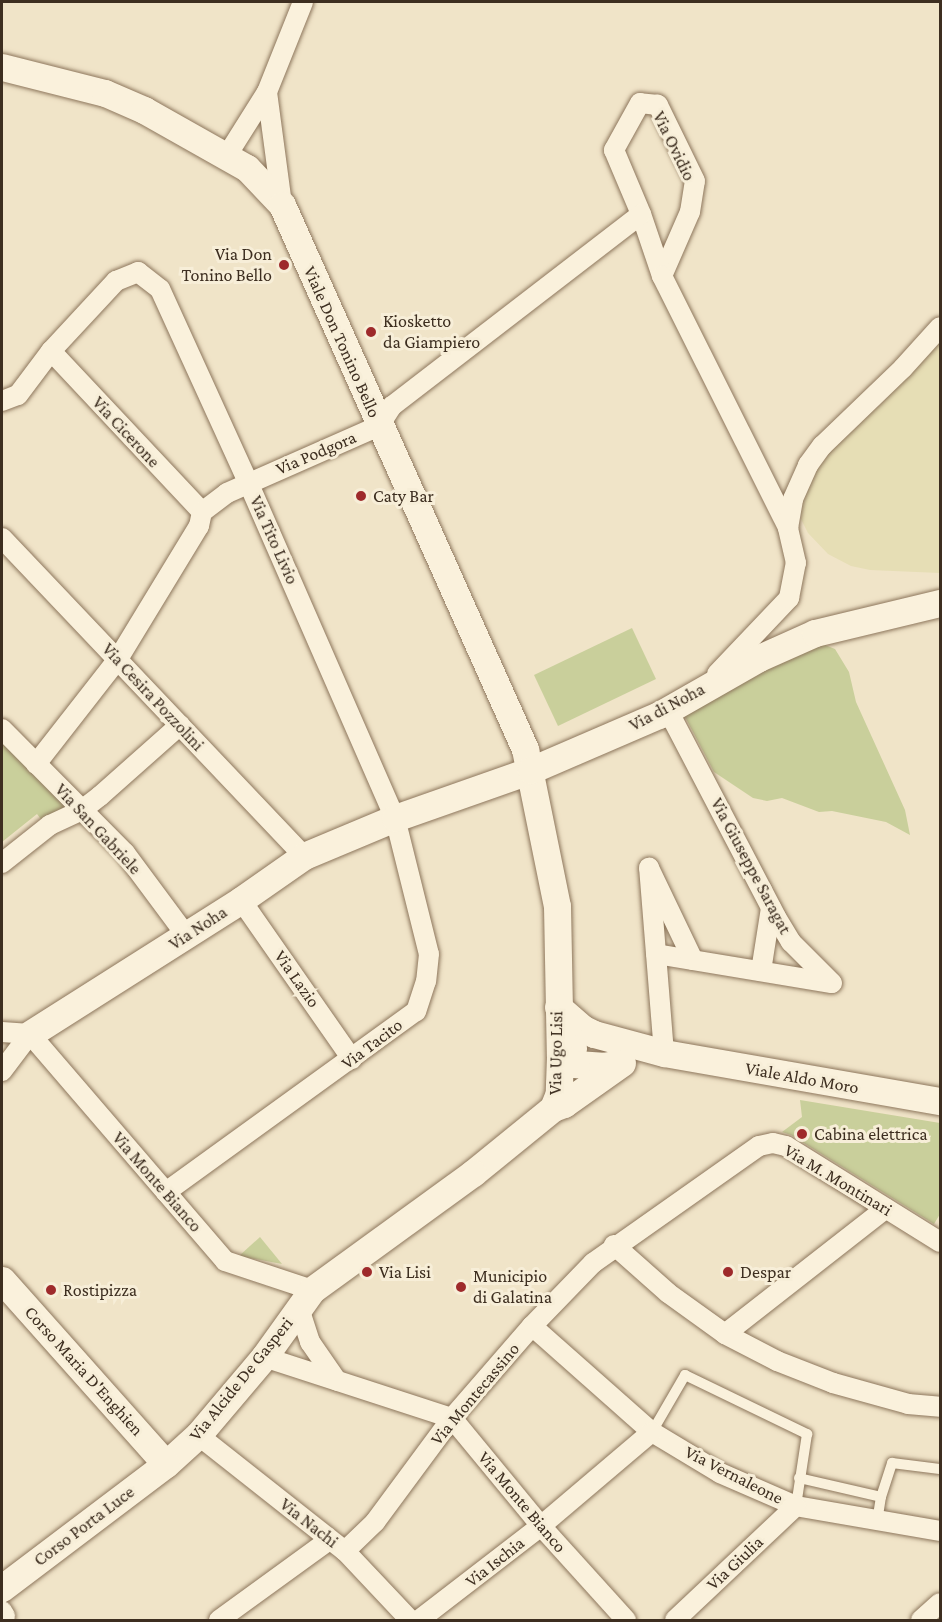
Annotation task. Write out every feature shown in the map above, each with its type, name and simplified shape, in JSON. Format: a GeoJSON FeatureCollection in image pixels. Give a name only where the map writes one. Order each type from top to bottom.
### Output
{"type":"FeatureCollection","features":[{"type":"Feature","properties":{"kind":"main road","name":"Viale Don Tonino Bello"},"geometry":{"type":"LineString","coordinates":[[2,67],[105,93],[144,110],[247,168],[282,205],[525,749],[531,770]]}},
{"type":"Feature","properties":{"kind":"main road","name":"Via di Noha"},"geometry":{"type":"LineString","coordinates":[[395,818],[531,770],[668,710],[759,658],[815,633],[940,603]]}},
{"type":"Feature","properties":{"kind":"main road","name":"Via Ugo Lisi"},"geometry":{"type":"LineString","coordinates":[[306,1299],[473,1173],[553,1108],[559,1093],[560,1056],[557,906],[531,770]]}},
{"type":"Feature","properties":{"kind":"main road","name":"Via Noha"},"geometry":{"type":"LineString","coordinates":[[30,1034],[242,900],[304,856],[395,818]]}},
{"type":"Feature","properties":{"kind":"main road","name":"Viale Aldo Moro"},"geometry":{"type":"LineString","coordinates":[[558,1006],[582,1028],[626,1053]]}},
{"type":"Feature","properties":{"kind":"main road","name":"Viale Aldo Moro"},"geometry":{"type":"LineString","coordinates":[[560,1056],[573,1048],[626,1053],[664,1053],[940,1101]]}},
{"type":"Feature","properties":{"kind":"main road"},"geometry":{"type":"LineString","coordinates":[[553,1108],[564,1104],[626,1053]]}},
{"type":"Feature","properties":{"kind":"main road","name":"Corso Maria D'Enghien"},"geometry":{"type":"LineString","coordinates":[[2,1280],[166,1464]]}},
{"type":"Feature","properties":{"kind":"main road","name":"Via Alcide De Gasperi"},"geometry":{"type":"LineString","coordinates":[[166,1464],[198,1435],[264,1357],[306,1299]]}},
{"type":"Feature","properties":{"kind":"main road","name":"Corso Porta Luce"},"geometry":{"type":"LineString","coordinates":[[2,1587],[166,1464]]}},
{"type":"Feature","properties":{"kind":"street"},"geometry":{"type":"LineString","coordinates":[[226,157],[267,92],[303,2]]}},
{"type":"Feature","properties":{"kind":"street"},"geometry":{"type":"LineString","coordinates":[[267,92],[282,205]]}},
{"type":"Feature","properties":{"kind":"street","name":"Via Ovidio"},"geometry":{"type":"LineString","coordinates":[[662,276],[690,212],[694,182],[658,105],[640,103],[614,150],[641,214],[662,276],[788,528]]}},
{"type":"Feature","properties":{"kind":"street","name":"Via Podgora"},"geometry":{"type":"LineString","coordinates":[[202,512],[227,493],[248,482],[379,426],[392,405],[641,214]]}},
{"type":"Feature","properties":{"kind":"street","name":"Via Tito Livio"},"geometry":{"type":"LineString","coordinates":[[51,351],[116,281],[138,272],[160,289],[248,482],[395,818]]}},
{"type":"Feature","properties":{"kind":"street"},"geometry":{"type":"LineString","coordinates":[[704,688],[789,598],[796,563],[788,528],[793,499],[808,465],[822,446],[903,368],[940,327]]}},
{"type":"Feature","properties":{"kind":"street"},"geometry":{"type":"LineString","coordinates":[[2,401],[18,395],[51,351]]}},
{"type":"Feature","properties":{"kind":"street","name":"Via Cicerone"},"geometry":{"type":"LineString","coordinates":[[51,351],[202,512]]}},
{"type":"Feature","properties":{"kind":"street"},"geometry":{"type":"LineString","coordinates":[[36,764],[118,659],[199,526],[202,512]]}},
{"type":"Feature","properties":{"kind":"street","name":"Via Cesira Pozzolini"},"geometry":{"type":"LineString","coordinates":[[2,538],[304,856]]}},
{"type":"Feature","properties":{"kind":"street","name":"Via Giuseppe Saragat"},"geometry":{"type":"LineString","coordinates":[[656,954],[832,983],[791,942],[668,710]]}},
{"type":"Feature","properties":{"kind":"street"},"geometry":{"type":"LineString","coordinates":[[2,863],[50,825],[82,810],[180,725]]}},
{"type":"Feature","properties":{"kind":"street","name":"Via San Gabriele"},"geometry":{"type":"LineString","coordinates":[[2,729],[125,853],[186,935]]}},
{"type":"Feature","properties":{"kind":"street","name":"Via Tacito"},"geometry":{"type":"LineString","coordinates":[[166,1192],[416,1011],[426,981],[429,954],[395,818]]}},
{"type":"Feature","properties":{"kind":"street"},"geometry":{"type":"LineString","coordinates":[[664,1053],[649,868],[693,960]]}},
{"type":"Feature","properties":{"kind":"street","name":"Via Lazio"},"geometry":{"type":"LineString","coordinates":[[242,900],[352,1059]]}},
{"type":"Feature","properties":{"kind":"street"},"geometry":{"type":"LineString","coordinates":[[761,971],[771,908]]}},
{"type":"Feature","properties":{"kind":"street"},"geometry":{"type":"LineString","coordinates":[[2,1032],[30,1034]]}},
{"type":"Feature","properties":{"kind":"street"},"geometry":{"type":"LineString","coordinates":[[2,1071],[30,1034]]}},
{"type":"Feature","properties":{"kind":"street","name":"Via Monte Bianco"},"geometry":{"type":"LineString","coordinates":[[30,1034],[225,1261],[306,1299]]}},
{"type":"Feature","properties":{"kind":"street","name":"Via M. Montinari"},"geometry":{"type":"LineString","coordinates":[[614,1245],[759,1146],[773,1143],[786,1146],[940,1242]]}},
{"type":"Feature","properties":{"kind":"street"},"geometry":{"type":"LineString","coordinates":[[725,1334],[886,1208]]}},
{"type":"Feature","properties":{"kind":"street"},"geometry":{"type":"LineString","coordinates":[[614,1245],[668,1293],[725,1334],[777,1360],[833,1383],[908,1404],[940,1407]]}},
{"type":"Feature","properties":{"kind":"street","name":"Via Montecassino"},"geometry":{"type":"LineString","coordinates":[[219,1620],[375,1522],[452,1418],[532,1326],[593,1263],[614,1245]]}},
{"type":"Feature","properties":{"kind":"street"},"geometry":{"type":"LineString","coordinates":[[306,1299],[309,1342],[337,1382]]}},
{"type":"Feature","properties":{"kind":"street","name":"Via Vernaleone"},"geometry":{"type":"LineString","coordinates":[[532,1326],[652,1432],[720,1473],[796,1506],[877,1522],[940,1531]]}},
{"type":"Feature","properties":{"kind":"street"},"geometry":{"type":"LineString","coordinates":[[264,1357],[452,1418]]}},
{"type":"Feature","properties":{"kind":"street","name":"Via Monte Bianco"},"geometry":{"type":"LineString","coordinates":[[452,1418],[541,1526],[627,1620]]}},
{"type":"Feature","properties":{"kind":"street","name":"Via Ischia"},"geometry":{"type":"LineString","coordinates":[[419,1620],[541,1526],[652,1432]]}},
{"type":"Feature","properties":{"kind":"street","name":"Via Nachi"},"geometry":{"type":"LineString","coordinates":[[198,1435],[337,1545],[410,1620]]}},
{"type":"Feature","properties":{"kind":"street","name":"Via Giulia"},"geometry":{"type":"LineString","coordinates":[[675,1620],[796,1506]]}},
{"type":"Feature","properties":{"kind":"street"},"geometry":{"type":"LineString","coordinates":[[921,1620],[940,1603]]}},
{"type":"Feature","properties":{"kind":"lane"},"geometry":{"type":"LineString","coordinates":[[652,1432],[685,1375],[807,1434],[796,1506]]}},
{"type":"Feature","properties":{"kind":"lane"},"geometry":{"type":"LineString","coordinates":[[877,1522],[881,1497],[892,1463],[940,1469]]}},
{"type":"Feature","properties":{"kind":"lane"},"geometry":{"type":"LineString","coordinates":[[799,1478],[881,1497]]}},
{"type":"Feature","properties":{"kind":"shaded area"},"geometry":{"type":"Polygon","coordinates":[[[940,340],[940,573],[870,570],[851,566],[828,554],[808,533],[801,519],[801,505],[813,472],[835,444],[882,403],[940,340]]]}},
{"type":"Feature","properties":{"kind":"green space"},"geometry":{"type":"Polygon","coordinates":[[[632,628],[656,679],[558,726],[534,675],[632,628]]]}},
{"type":"Feature","properties":{"kind":"green space"},"geometry":{"type":"Polygon","coordinates":[[[812,644],[835,649],[849,672],[856,702],[905,810],[910,835],[886,822],[832,811],[819,812],[782,798],[767,801],[753,798],[714,772],[682,711],[812,644]]]}},
{"type":"Feature","properties":{"kind":"green space"},"geometry":{"type":"Polygon","coordinates":[[[2,741],[65,807],[44,823],[37,814],[2,842],[2,741]]]}},
{"type":"Feature","properties":{"kind":"green space"},"geometry":{"type":"Polygon","coordinates":[[[800,1100],[940,1123],[940,1214],[934,1224],[791,1135],[782,1132],[802,1117],[800,1100]]]}},
{"type":"Feature","properties":{"kind":"green space"},"geometry":{"type":"Polygon","coordinates":[[[260,1237],[282,1264],[239,1256],[260,1237]]]}},
{"type":"Feature","properties":{"kind":"place","name":"Via Don Tonino Bello"},"geometry":{"type":"Point","coordinates":[284,265]}},
{"type":"Feature","properties":{"kind":"place","name":"Kiosketto da Giampiero"},"geometry":{"type":"Point","coordinates":[371,332]}},
{"type":"Feature","properties":{"kind":"place","name":"Caty Bar"},"geometry":{"type":"Point","coordinates":[361,496]}},
{"type":"Feature","properties":{"kind":"place","name":"Cabina elettrica"},"geometry":{"type":"Point","coordinates":[802,1134]}},
{"type":"Feature","properties":{"kind":"place","name":"Via Lisi"},"geometry":{"type":"Point","coordinates":[367,1272]}},
{"type":"Feature","properties":{"kind":"place","name":"Despar"},"geometry":{"type":"Point","coordinates":[728,1272]}},
{"type":"Feature","properties":{"kind":"place","name":"Municipio di Galatina"},"geometry":{"type":"Point","coordinates":[461,1287]}},
{"type":"Feature","properties":{"kind":"place","name":"Rostipizza"},"geometry":{"type":"Point","coordinates":[51,1290]}}]}
